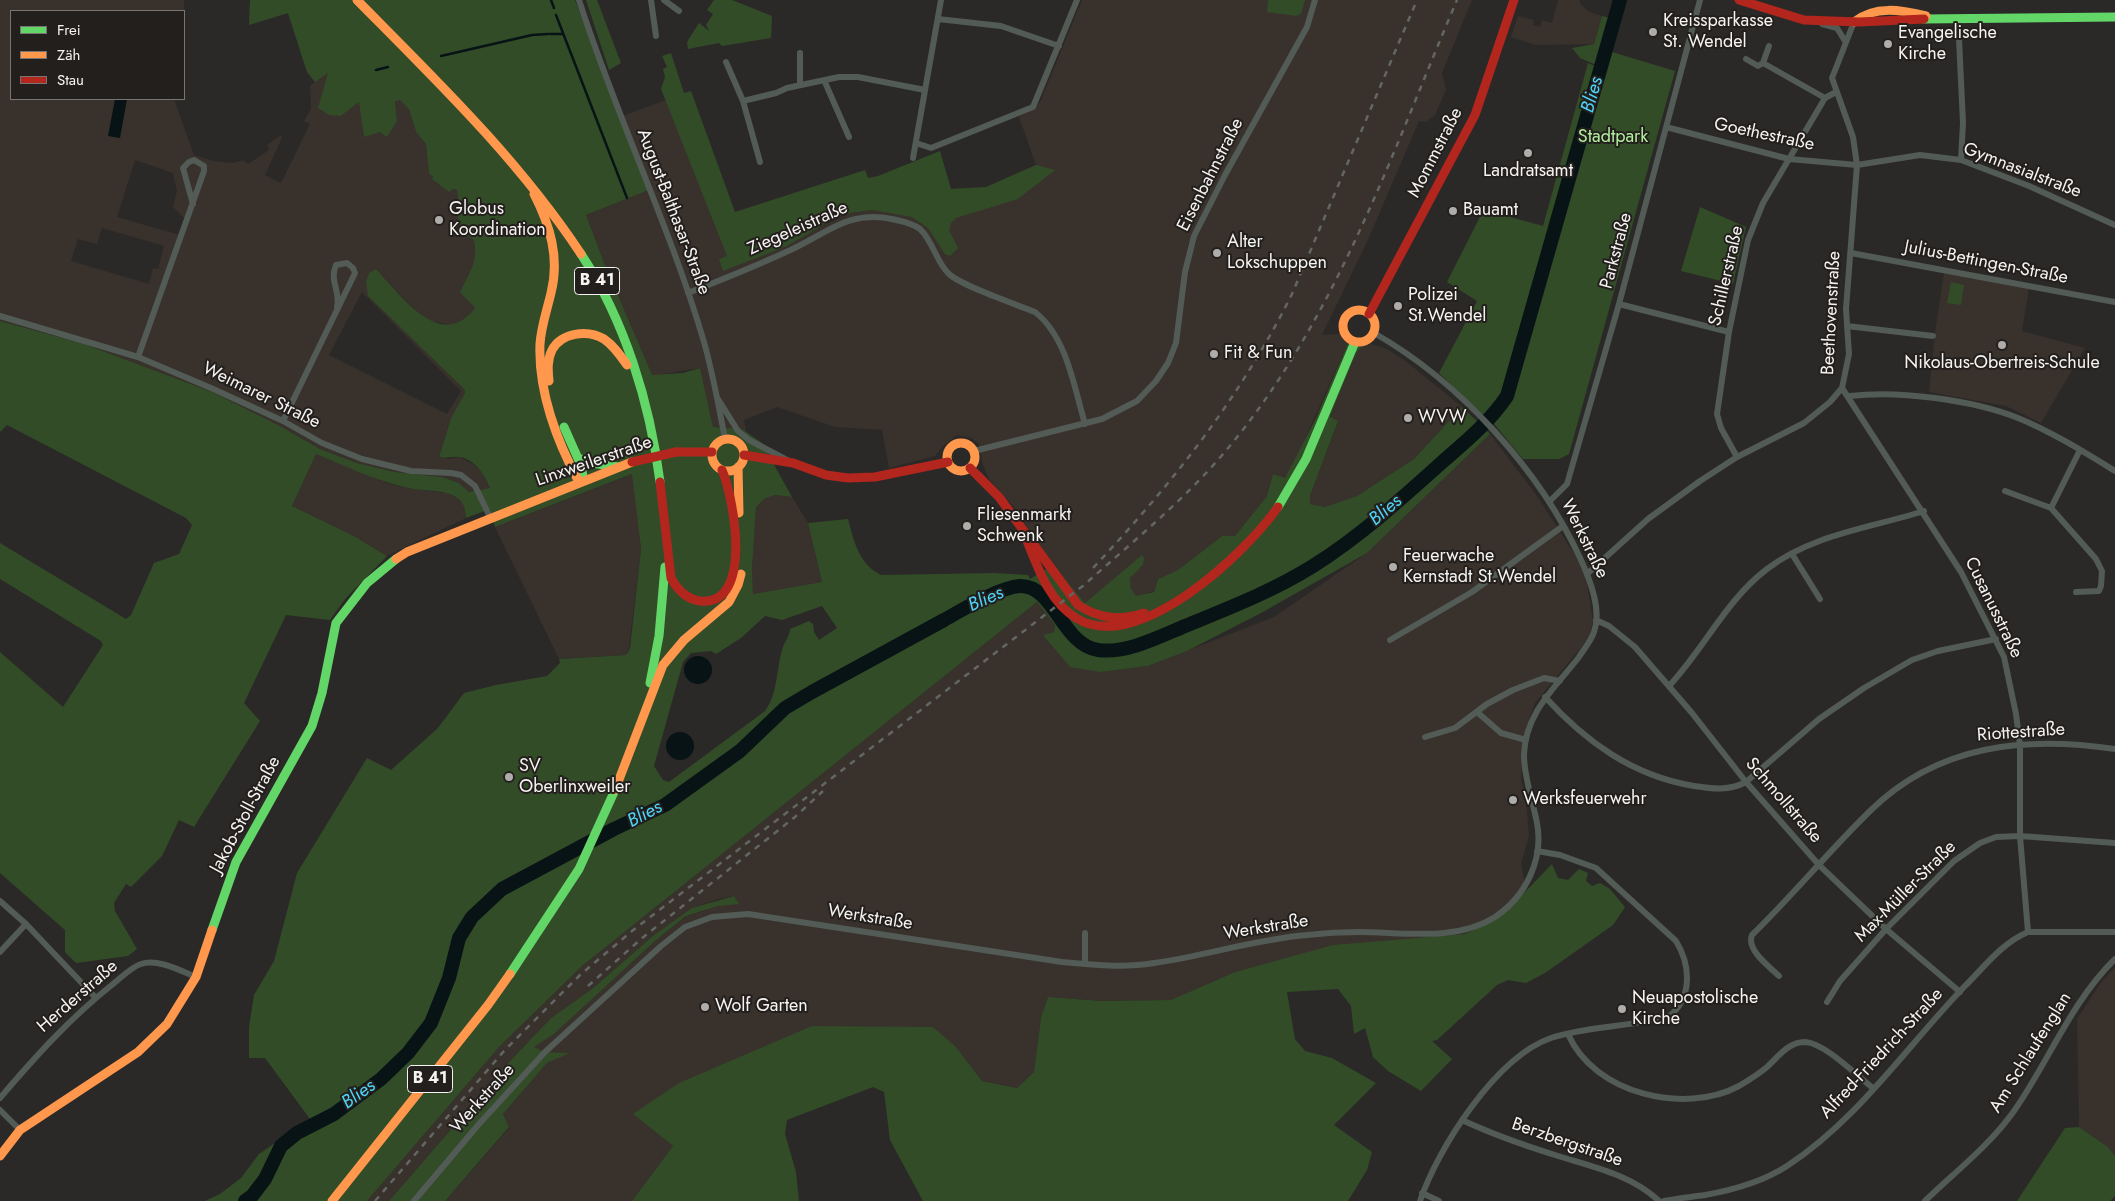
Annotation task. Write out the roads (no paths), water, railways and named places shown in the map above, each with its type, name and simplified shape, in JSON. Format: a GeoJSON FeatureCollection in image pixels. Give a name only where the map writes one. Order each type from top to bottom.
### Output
{"type":"FeatureCollection","features":[{"type":"Feature","properties":{"kind":"main road","name":"B 41"},"geometry":{"type":"LineString","coordinates":[[332,1201],[488,1005],[524,954],[579,868],[600,826],[639,728],[648,698],[663,604],[666,567],[663,496],[648,418],[633,365],[598,282],[563,227],[512,161],[357,0]]}},
{"type":"Feature","properties":{"kind":"main road","name":"Mommstraße"},"geometry":{"type":"LineString","coordinates":[[1369,314],[1475,115],[1514,0]]}},
{"type":"Feature","properties":{"kind":"main road"},"geometry":{"type":"LineString","coordinates":[[1505,25],[1519,0]]}},
{"type":"Feature","properties":{"kind":"main road"},"geometry":{"type":"LineString","coordinates":[[1739,0],[1804,20],[1854,22],[1864,14],[1871,12],[1898,12],[1931,18],[2115,17]]}},
{"type":"Feature","properties":{"kind":"main road"},"geometry":{"type":"LineString","coordinates":[[512,161],[537,201],[552,240],[555,268],[540,341],[541,372],[570,468],[582,481]]}},
{"type":"Feature","properties":{"kind":"main road"},"geometry":{"type":"LineString","coordinates":[[1361,310],[1369,314],[1375,323],[1374,333],[1368,340],[1355,342],[1347,338],[1343,332],[1344,319],[1353,311],[1361,310]]}},
{"type":"Feature","properties":{"kind":"main road"},"geometry":{"type":"LineString","coordinates":[[582,481],[578,458],[566,433],[548,377],[549,361],[559,341],[575,334],[594,334],[614,345],[632,376],[648,418]]}},
{"type":"Feature","properties":{"kind":"main road"},"geometry":{"type":"LineString","coordinates":[[1025,536],[1038,566],[1063,608],[1071,615],[1088,624],[1103,628],[1130,624],[1184,596],[1218,570],[1262,528],[1297,475],[1355,342]]}},
{"type":"Feature","properties":{"kind":"main road"},"geometry":{"type":"LineString","coordinates":[[663,496],[671,578],[680,592],[688,597],[697,601],[715,599],[728,589],[734,570],[727,479],[722,470],[714,463],[712,452],[717,442],[725,439],[738,442],[744,455]]}},
{"type":"Feature","properties":{"kind":"main road"},"geometry":{"type":"LineString","coordinates":[[955,444],[968,444],[974,451],[975,460],[970,468],[958,471],[948,462],[947,454],[955,444]]}},
{"type":"Feature","properties":{"kind":"main road","name":"Linxweilerstraße"},"geometry":{"type":"LineString","coordinates":[[490,517],[632,462],[676,452],[712,452]]}},
{"type":"Feature","properties":{"kind":"main road"},"geometry":{"type":"LineString","coordinates":[[744,455],[792,463],[826,475],[848,478],[875,477],[948,462]]}},
{"type":"Feature","properties":{"kind":"main road"},"geometry":{"type":"LineString","coordinates":[[639,728],[657,679],[670,655],[691,633],[726,606],[737,589],[741,571],[737,479],[738,467],[744,455]]}},
{"type":"Feature","properties":{"kind":"main road"},"geometry":{"type":"LineString","coordinates":[[578,458],[592,464],[618,467]]}},
{"type":"Feature","properties":{"kind":"main road"},"geometry":{"type":"LineString","coordinates":[[722,470],[728,471],[738,467]]}},
{"type":"Feature","properties":{"kind":"main road"},"geometry":{"type":"LineString","coordinates":[[970,468],[999,497],[1025,536],[1078,605],[1089,613],[1107,619],[1142,614],[1184,596]]}},
{"type":"Feature","properties":{"kind":"main road","name":"Jakob-Stoll-Straße"},"geometry":{"type":"LineString","coordinates":[[0,1156],[20,1130],[111,1071],[150,1041],[180,1006],[196,977],[236,862],[312,726],[322,693],[333,632],[340,616],[367,582],[394,560],[407,552],[490,517]]}},
{"type":"Feature","properties":{"kind":"street","name":"August-Balthasar-Straße"},"geometry":{"type":"LineString","coordinates":[[579,0],[607,83],[688,293],[704,344],[725,439]]}},
{"type":"Feature","properties":{"kind":"street"},"geometry":{"type":"LineString","coordinates":[[651,0],[656,36]]}},
{"type":"Feature","properties":{"kind":"street"},"geometry":{"type":"LineString","coordinates":[[664,0],[679,10]]}},
{"type":"Feature","properties":{"kind":"street"},"geometry":{"type":"LineString","coordinates":[[913,158],[941,0]]}},
{"type":"Feature","properties":{"kind":"street"},"geometry":{"type":"LineString","coordinates":[[916,143],[931,148],[1028,111],[1037,100],[1077,0]]}},
{"type":"Feature","properties":{"kind":"street","name":"Eisenbahnstraße"},"geometry":{"type":"LineString","coordinates":[[974,451],[1085,424],[1115,414],[1137,401],[1156,381],[1168,363],[1180,327],[1185,272],[1194,236],[1225,175],[1307,27],[1315,0]]}},
{"type":"Feature","properties":{"kind":"street","name":"Parkstraße"},"geometry":{"type":"LineString","coordinates":[[1549,502],[1567,484],[1619,304],[1700,0]]}},
{"type":"Feature","properties":{"kind":"street"},"geometry":{"type":"LineString","coordinates":[[1958,18],[1963,123],[1961,160]]}},
{"type":"Feature","properties":{"kind":"street"},"geometry":{"type":"LineString","coordinates":[[938,19],[1002,26],[1059,46]]}},
{"type":"Feature","properties":{"kind":"street"},"geometry":{"type":"LineString","coordinates":[[1804,20],[1837,28],[1845,41]]}},
{"type":"Feature","properties":{"kind":"street","name":"Beethovenstraße"},"geometry":{"type":"LineString","coordinates":[[1587,574],[1648,520],[1737,457],[1804,423],[1830,402],[1842,388],[1848,361],[1847,326],[1857,165],[1853,136],[1836,92],[1832,72],[1854,22]]}},
{"type":"Feature","properties":{"kind":"street"},"geometry":{"type":"LineString","coordinates":[[1746,60],[1758,66],[1762,63],[1769,46]]}},
{"type":"Feature","properties":{"kind":"street"},"geometry":{"type":"LineString","coordinates":[[800,53],[800,85]]}},
{"type":"Feature","properties":{"kind":"street"},"geometry":{"type":"LineString","coordinates":[[726,62],[743,101],[755,136],[760,162]]}},
{"type":"Feature","properties":{"kind":"street"},"geometry":{"type":"LineString","coordinates":[[1762,63],[1825,98],[1836,92]]}},
{"type":"Feature","properties":{"kind":"street"},"geometry":{"type":"LineString","coordinates":[[743,101],[766,97],[800,85],[824,80],[858,77],[925,90]]}},
{"type":"Feature","properties":{"kind":"street"},"geometry":{"type":"LineString","coordinates":[[824,80],[849,137]]}},
{"type":"Feature","properties":{"kind":"street","name":"Schillerstraße"},"geometry":{"type":"LineString","coordinates":[[1737,457],[1721,428],[1717,414],[1729,332],[1754,224],[1763,203],[1825,98]]}},
{"type":"Feature","properties":{"kind":"street","name":"Goethestraße"},"geometry":{"type":"LineString","coordinates":[[1666,127],[1789,159],[1857,165]]}},
{"type":"Feature","properties":{"kind":"street","name":"Gymnasialstraße"},"geometry":{"type":"LineString","coordinates":[[1857,165],[1920,154],[1961,160],[2029,186],[2115,225]]}},
{"type":"Feature","properties":{"kind":"street"},"geometry":{"type":"LineString","coordinates":[[138,357],[193,204],[204,171],[204,166],[194,160],[183,168],[193,204]]}},
{"type":"Feature","properties":{"kind":"street","name":"Ziegeleistraße"},"geometry":{"type":"LineString","coordinates":[[688,293],[788,252],[842,222],[861,217],[878,216],[902,221],[919,229],[924,234],[944,268],[955,279],[1035,312],[1045,320],[1063,353],[1085,424]]}},
{"type":"Feature","properties":{"kind":"street","name":"Julius-Bettingen-Straße"},"geometry":{"type":"LineString","coordinates":[[1851,253],[2115,302]]}},
{"type":"Feature","properties":{"kind":"street"},"geometry":{"type":"LineString","coordinates":[[283,421],[355,273],[354,268],[347,263],[336,265],[333,273],[340,296],[337,307]]}},
{"type":"Feature","properties":{"kind":"street"},"geometry":{"type":"LineString","coordinates":[[1619,304],[1729,332]]}},
{"type":"Feature","properties":{"kind":"street","name":"Weimarer Straße"},"geometry":{"type":"LineString","coordinates":[[0,316],[138,357],[283,421],[322,442],[362,459],[411,471],[451,472],[461,475],[475,486],[490,517]]}},
{"type":"Feature","properties":{"kind":"street"},"geometry":{"type":"LineString","coordinates":[[1847,326],[1933,336]]}},
{"type":"Feature","properties":{"kind":"street","name":"Werkstraße"},"geometry":{"type":"LineString","coordinates":[[414,1201],[479,1124],[545,1052],[661,946],[685,927],[712,917],[748,914],[1085,964],[1151,964],[1304,935],[1357,932],[1436,933],[1472,928],[1493,918],[1511,904],[1526,886],[1536,851],[1538,828],[1527,780],[1524,756],[1530,722],[1545,697],[1587,646],[1595,631],[1594,600],[1587,574],[1549,502],[1492,429],[1430,373],[1374,333]]}},
{"type":"Feature","properties":{"kind":"street","name":"Cusanusstraße"},"geometry":{"type":"LineString","coordinates":[[1842,388],[1850,396],[1857,411],[1924,511],[1961,572],[1996,639],[2010,680],[2020,745],[2020,836],[2028,932]]}},
{"type":"Feature","properties":{"kind":"street"},"geometry":{"type":"LineString","coordinates":[[1850,396],[1928,398],[1994,410],[2026,422],[2080,450],[2115,471]]}},
{"type":"Feature","properties":{"kind":"street"},"geometry":{"type":"LineString","coordinates":[[717,398],[738,431],[749,440],[792,463]]}},
{"type":"Feature","properties":{"kind":"street"},"geometry":{"type":"LineString","coordinates":[[2052,508],[2080,450]]}},
{"type":"Feature","properties":{"kind":"street"},"geometry":{"type":"LineString","coordinates":[[2005,491],[2052,508],[2096,559],[2102,571],[2099,590],[2076,592]]}},
{"type":"Feature","properties":{"kind":"street"},"geometry":{"type":"LineString","coordinates":[[1669,686],[1682,672],[1724,613],[1767,569],[1792,554],[1843,532],[1892,521],[1924,511]]}},
{"type":"Feature","properties":{"kind":"street"},"geometry":{"type":"LineString","coordinates":[[1390,640],[1472,592],[1563,526]]}},
{"type":"Feature","properties":{"kind":"street"},"geometry":{"type":"LineString","coordinates":[[1792,554],[1820,599]]}},
{"type":"Feature","properties":{"kind":"street","name":"Schmollstraße"},"geometry":{"type":"LineString","coordinates":[[1596,620],[1609,626],[1635,647],[1746,782],[1820,865],[1886,929],[1960,992]]}},
{"type":"Feature","properties":{"kind":"street"},"geometry":{"type":"LineString","coordinates":[[1545,697],[1566,720],[1606,752],[1654,776],[1676,783],[1720,789],[1734,788],[1746,782],[1819,719],[1864,688],[1912,660],[1996,639]]}},
{"type":"Feature","properties":{"kind":"street"},"geometry":{"type":"LineString","coordinates":[[1425,737],[1455,728],[1499,696],[1544,678],[1560,681]]}},
{"type":"Feature","properties":{"kind":"street"},"geometry":{"type":"LineString","coordinates":[[1477,712],[1500,733],[1526,740]]}},
{"type":"Feature","properties":{"kind":"street","name":"Riottestraße"},"geometry":{"type":"LineString","coordinates":[[1779,976],[1751,947],[1750,940],[1752,934],[1786,902],[1871,810],[1917,776],[1946,760],[1972,752],[2020,745],[2053,743],[2115,749]]}},
{"type":"Feature","properties":{"kind":"street","name":"Max-Müller-Straße"},"geometry":{"type":"LineString","coordinates":[[1827,1002],[1840,981],[1886,929],[1966,851],[1980,843],[1996,838],[2020,836],[2115,843]]}},
{"type":"Feature","properties":{"kind":"street"},"geometry":{"type":"LineString","coordinates":[[1420,1201],[1439,1158],[1462,1120],[1494,1081],[1523,1053],[1551,1038],[1671,1015],[1678,1009],[1684,998],[1687,973],[1684,954],[1676,941],[1607,876],[1579,861],[1536,851]]}},
{"type":"Feature","properties":{"kind":"street"},"geometry":{"type":"LineString","coordinates":[[0,902],[26,924],[96,998]]}},
{"type":"Feature","properties":{"kind":"street"},"geometry":{"type":"LineString","coordinates":[[0,952],[26,924]]}},
{"type":"Feature","properties":{"kind":"street","name":"Alfred-Friedrich-Straße"},"geometry":{"type":"LineString","coordinates":[[1664,1201],[1707,1195],[1740,1186],[1786,1167],[1829,1134],[2004,945],[2028,932],[2115,932]]}},
{"type":"Feature","properties":{"kind":"street"},"geometry":{"type":"LineString","coordinates":[[1085,933],[1085,964]]}},
{"type":"Feature","properties":{"kind":"street","name":"Am Schlaufenglan"},"geometry":{"type":"LineString","coordinates":[[1925,1201],[2003,1125],[2028,1090],[2066,1024],[2099,976],[2115,959]]}},
{"type":"Feature","properties":{"kind":"street","name":"Herderstraße"},"geometry":{"type":"LineString","coordinates":[[0,1098],[57,1033],[96,998],[141,964],[150,962],[196,977]]}},
{"type":"Feature","properties":{"kind":"street"},"geometry":{"type":"LineString","coordinates":[[1568,1034],[1585,1060],[1600,1073],[1639,1092],[1662,1097],[1701,1100],[1718,1095],[1753,1078],[1787,1048],[1804,1042],[1820,1046],[1873,1088]]}},
{"type":"Feature","properties":{"kind":"street"},"geometry":{"type":"LineString","coordinates":[[0,1110],[20,1130]]}},
{"type":"Feature","properties":{"kind":"street","name":"Berzbergstraße"},"geometry":{"type":"LineString","coordinates":[[1462,1120],[1522,1145],[1621,1176],[1643,1188],[1659,1201]]}},
{"type":"Feature","properties":{"kind":"street"},"geometry":{"type":"LineString","coordinates":[[1422,1193],[1439,1201]]}},
{"type":"Feature","properties":{"kind":"waterway"},"geometry":{"type":"LineString","coordinates":[[551,0],[554,8]]}},
{"type":"Feature","properties":{"kind":"waterway","name":"Blies"},"geometry":{"type":"LineString","coordinates":[[245,1201],[252,1196],[265,1179],[281,1146],[297,1133],[334,1114],[381,1079],[408,1053],[431,1023],[449,978],[459,938],[472,917],[502,889],[614,829],[665,805],[740,751],[785,708],[971,605],[1012,587],[1032,588],[1041,595],[1075,638],[1086,646],[1109,651],[1142,644],[1250,599],[1298,575],[1347,543],[1410,491],[1476,432],[1507,396],[1620,0]]}},
{"type":"Feature","properties":{"kind":"waterway"},"geometry":{"type":"LineString","coordinates":[[556,15],[627,198]]}},
{"type":"Feature","properties":{"kind":"waterway"},"geometry":{"type":"LineString","coordinates":[[441,56],[532,35],[548,34]]}},
{"type":"Feature","properties":{"kind":"waterway"},"geometry":{"type":"LineString","coordinates":[[550,34],[563,34]]}},
{"type":"Feature","properties":{"kind":"waterway"},"geometry":{"type":"LineString","coordinates":[[376,70],[388,67]]}},
{"type":"Feature","properties":{"kind":"railway"},"geometry":{"type":"LineString","coordinates":[[1093,568],[1150,504],[1203,438],[1250,369],[1272,332],[1292,294],[1417,0]]}},
{"type":"Feature","properties":{"kind":"railway"},"geometry":{"type":"LineString","coordinates":[[375,1201],[504,1051],[580,975],[632,931],[1084,585],[1202,478],[1258,410],[1294,356],[1326,299],[1382,181],[1457,0]]}},
{"type":"Feature","properties":{"kind":"railway"},"geometry":{"type":"LineString","coordinates":[[588,986],[641,939],[795,817],[823,791]]}},
{"type":"Feature","properties":{"kind":"place","name":"Kreissparkasse St. Wendel"},"geometry":{"type":"Point","coordinates":[1653,32]}},
{"type":"Feature","properties":{"kind":"place","name":"Evangelische Kirche"},"geometry":{"type":"Point","coordinates":[1888,44]}},
{"type":"Feature","properties":{"kind":"place","name":"Landratsamt"},"geometry":{"type":"Point","coordinates":[1528,153]}},
{"type":"Feature","properties":{"kind":"place","name":"Bauamt"},"geometry":{"type":"Point","coordinates":[1453,211]}},
{"type":"Feature","properties":{"kind":"place","name":"Globus Koordination"},"geometry":{"type":"Point","coordinates":[439,220]}},
{"type":"Feature","properties":{"kind":"place","name":"Alter Lokschuppen"},"geometry":{"type":"Point","coordinates":[1217,253]}},
{"type":"Feature","properties":{"kind":"place","name":"Polizei St.Wendel"},"geometry":{"type":"Point","coordinates":[1398,306]}},
{"type":"Feature","properties":{"kind":"place","name":"Nikolaus-Obertreis-Schule"},"geometry":{"type":"Point","coordinates":[2002,345]}},
{"type":"Feature","properties":{"kind":"place","name":"Fit & Fun"},"geometry":{"type":"Point","coordinates":[1214,354]}},
{"type":"Feature","properties":{"kind":"place","name":"WVW"},"geometry":{"type":"Point","coordinates":[1408,418]}},
{"type":"Feature","properties":{"kind":"place","name":"Fliesenmarkt Schwenk"},"geometry":{"type":"Point","coordinates":[967,526]}},
{"type":"Feature","properties":{"kind":"place","name":"Feuerwache Kernstadt St.Wendel"},"geometry":{"type":"Point","coordinates":[1393,567]}},
{"type":"Feature","properties":{"kind":"place","name":"SV Oberlinxweiler"},"geometry":{"type":"Point","coordinates":[509,777]}},
{"type":"Feature","properties":{"kind":"place","name":"Werksfeuerwehr"},"geometry":{"type":"Point","coordinates":[1513,800]}},
{"type":"Feature","properties":{"kind":"place","name":"Wolf Garten"},"geometry":{"type":"Point","coordinates":[705,1007]}},
{"type":"Feature","properties":{"kind":"place","name":"Neuapostolische Kirche"},"geometry":{"type":"Point","coordinates":[1622,1009]}},
{"type":"Feature","properties":{"kind":"park label","name":"Stadtpark"},"geometry":{"type":"Point","coordinates":[1613,138]}}]}
